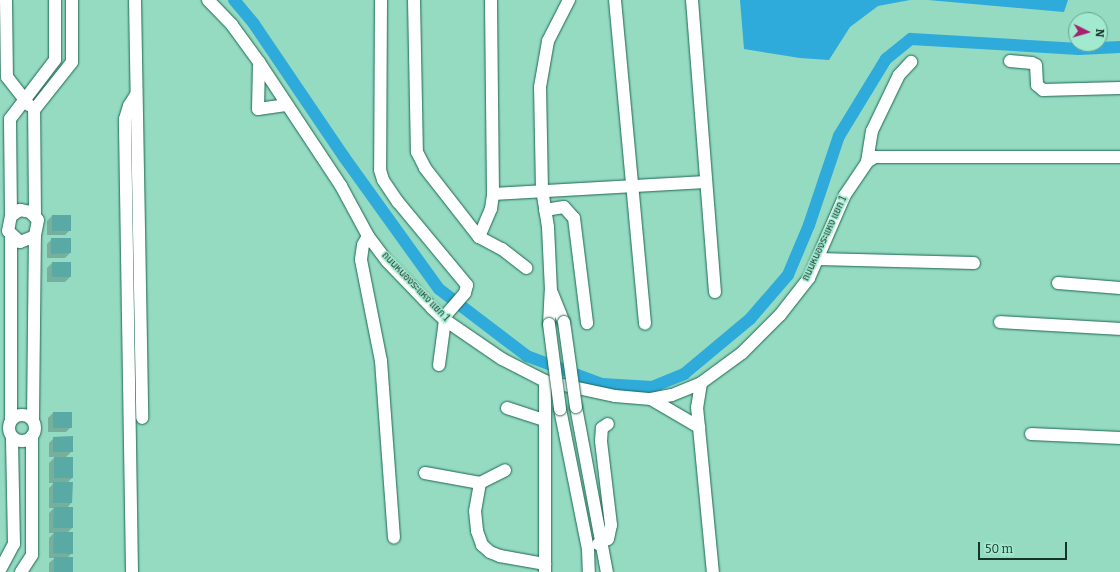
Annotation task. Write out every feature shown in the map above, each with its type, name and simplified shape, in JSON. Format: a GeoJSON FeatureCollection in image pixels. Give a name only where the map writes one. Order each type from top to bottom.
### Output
{"type":"FeatureCollection","features":[{"type":"Feature","properties":{"kind":"street"},"geometry":{"type":"LineString","coordinates":[[6,0],[7,77],[24,100],[34,110]]}},
{"type":"Feature","properties":{"kind":"street"},"geometry":{"type":"LineString","coordinates":[[0,570],[14,544],[12,437],[9,430],[11,420],[11,236],[7,226],[11,216],[10,119],[56,60],[55,0]]}},
{"type":"Feature","properties":{"kind":"street"},"geometry":{"type":"LineString","coordinates":[[21,572],[32,555],[32,436],[35,428],[33,420],[35,236],[39,226],[35,215],[34,110],[72,62],[72,0]]}},
{"type":"Feature","properties":{"kind":"street"},"geometry":{"type":"LineString","coordinates":[[135,0],[142,418]]}},
{"type":"Feature","properties":{"kind":"street","name":"ถนนหนองระแหง แยก 1"},"geometry":{"type":"LineString","coordinates":[[208,0],[232,25],[259,62],[341,186],[368,236],[387,261],[444,319],[502,359],[545,381],[616,396],[651,399],[672,395],[701,383],[742,353],[780,315],[809,278],[845,195],[867,162]]}},
{"type":"Feature","properties":{"kind":"street"},"geometry":{"type":"LineString","coordinates":[[381,0],[382,175],[398,202],[426,238],[466,283],[467,288],[444,319],[439,365]]}},
{"type":"Feature","properties":{"kind":"street"},"geometry":{"type":"LineString","coordinates":[[414,0],[418,152],[425,168],[478,237],[502,249],[526,268]]}},
{"type":"Feature","properties":{"kind":"street"},"geometry":{"type":"LineString","coordinates":[[478,237],[491,209],[494,194],[491,0]]}},
{"type":"Feature","properties":{"kind":"street"},"geometry":{"type":"LineString","coordinates":[[569,0],[548,41],[540,87],[542,190],[552,292],[549,324],[560,409],[588,549],[589,572]]}},
{"type":"Feature","properties":{"kind":"street"},"geometry":{"type":"LineString","coordinates":[[615,0],[645,324]]}},
{"type":"Feature","properties":{"kind":"street"},"geometry":{"type":"LineString","coordinates":[[692,0],[715,292]]}},
{"type":"Feature","properties":{"kind":"street"},"geometry":{"type":"LineString","coordinates":[[1010,61],[1032,62],[1036,65],[1037,85],[1043,90],[1120,88]]}},
{"type":"Feature","properties":{"kind":"street"},"geometry":{"type":"LineString","coordinates":[[259,62],[258,109],[286,105]]}},
{"type":"Feature","properties":{"kind":"street"},"geometry":{"type":"LineString","coordinates":[[911,62],[899,75],[872,131],[867,162],[883,156],[1120,157]]}},
{"type":"Feature","properties":{"kind":"street"},"geometry":{"type":"LineString","coordinates":[[132,572],[125,119],[129,106],[136,95]]}},
{"type":"Feature","properties":{"kind":"street"},"geometry":{"type":"LineString","coordinates":[[494,194],[542,190],[706,182]]}},
{"type":"Feature","properties":{"kind":"street"},"geometry":{"type":"LineString","coordinates":[[545,210],[564,207],[574,218],[587,323]]}},
{"type":"Feature","properties":{"kind":"street"},"geometry":{"type":"LineString","coordinates":[[11,216],[25,210],[35,215]]}},
{"type":"Feature","properties":{"kind":"street"},"geometry":{"type":"LineString","coordinates":[[11,236],[20,242],[35,236]]}},
{"type":"Feature","properties":{"kind":"street"},"geometry":{"type":"LineString","coordinates":[[368,236],[363,245],[361,260],[381,361],[394,538]]}},
{"type":"Feature","properties":{"kind":"street"},"geometry":{"type":"LineString","coordinates":[[818,259],[974,263]]}},
{"type":"Feature","properties":{"kind":"street"},"geometry":{"type":"LineString","coordinates":[[1058,283],[1120,288]]}},
{"type":"Feature","properties":{"kind":"street"},"geometry":{"type":"LineString","coordinates":[[552,292],[564,322],[576,407],[603,542],[607,572]]}},
{"type":"Feature","properties":{"kind":"street"},"geometry":{"type":"LineString","coordinates":[[1000,322],[1120,329]]}},
{"type":"Feature","properties":{"kind":"street"},"geometry":{"type":"LineString","coordinates":[[480,483],[475,511],[477,531],[482,545],[490,552],[500,556],[545,568],[545,381]]}},
{"type":"Feature","properties":{"kind":"street"},"geometry":{"type":"LineString","coordinates":[[701,383],[697,408],[713,572]]}},
{"type":"Feature","properties":{"kind":"street"},"geometry":{"type":"LineString","coordinates":[[651,399],[699,427]]}},
{"type":"Feature","properties":{"kind":"street"},"geometry":{"type":"LineString","coordinates":[[507,408],[545,420]]}},
{"type":"Feature","properties":{"kind":"street"},"geometry":{"type":"LineString","coordinates":[[11,420],[22,415],[33,420]]}},
{"type":"Feature","properties":{"kind":"street"},"geometry":{"type":"LineString","coordinates":[[588,549],[603,542],[610,534],[611,525],[600,441],[602,428],[608,424]]}},
{"type":"Feature","properties":{"kind":"street"},"geometry":{"type":"LineString","coordinates":[[1031,434],[1120,438]]}},
{"type":"Feature","properties":{"kind":"street"},"geometry":{"type":"LineString","coordinates":[[12,437],[22,441],[32,436]]}},
{"type":"Feature","properties":{"kind":"street"},"geometry":{"type":"LineString","coordinates":[[425,474],[480,483],[505,470]]}},
{"type":"Feature","properties":{"kind":"water"},"geometry":{"type":"Polygon","coordinates":[[[740,0],[910,0],[878,6],[850,27],[829,60],[800,58],[744,49],[740,0]]]}},
{"type":"Feature","properties":{"kind":"water"},"geometry":{"type":"Polygon","coordinates":[[[928,0],[1068,0],[1064,12],[928,0]]]}},
{"type":"Feature","properties":{"kind":"building"},"geometry":{"type":"Polygon","coordinates":[[[52,215],[71,215],[71,231],[52,231],[52,215]]]}},
{"type":"Feature","properties":{"kind":"building"},"geometry":{"type":"Polygon","coordinates":[[[51,238],[71,238],[71,253],[51,254],[51,238]]]}},
{"type":"Feature","properties":{"kind":"building"},"geometry":{"type":"Polygon","coordinates":[[[52,262],[71,262],[71,277],[52,277],[52,262]]]}},
{"type":"Feature","properties":{"kind":"building"},"geometry":{"type":"Polygon","coordinates":[[[53,412],[72,412],[72,428],[53,428],[53,412]]]}},
{"type":"Feature","properties":{"kind":"building"},"geometry":{"type":"Polygon","coordinates":[[[73,436],[73,452],[53,452],[53,437],[73,436]]]}},
{"type":"Feature","properties":{"kind":"building"},"geometry":{"type":"Polygon","coordinates":[[[54,457],[73,457],[73,478],[54,478],[54,457]]]}},
{"type":"Feature","properties":{"kind":"building"},"geometry":{"type":"Polygon","coordinates":[[[53,482],[73,482],[72,503],[53,503],[53,482]]]}},
{"type":"Feature","properties":{"kind":"building"},"geometry":{"type":"Polygon","coordinates":[[[54,507],[73,507],[73,528],[53,528],[54,507]]]}},
{"type":"Feature","properties":{"kind":"building"},"geometry":{"type":"Polygon","coordinates":[[[54,532],[73,532],[73,554],[53,553],[54,532]]]}},
{"type":"Feature","properties":{"kind":"building"},"geometry":{"type":"Polygon","coordinates":[[[54,557],[73,557],[73,572],[54,572],[54,557]]]}},
{"type":"Feature","properties":{"kind":"waterway"},"geometry":{"type":"LineString","coordinates":[[234,0],[254,24],[344,157],[439,289],[527,356],[602,384],[652,387],[684,374],[750,319],[788,275],[809,225],[839,136],[886,59],[911,39],[1079,49],[1120,47]]}}]}
